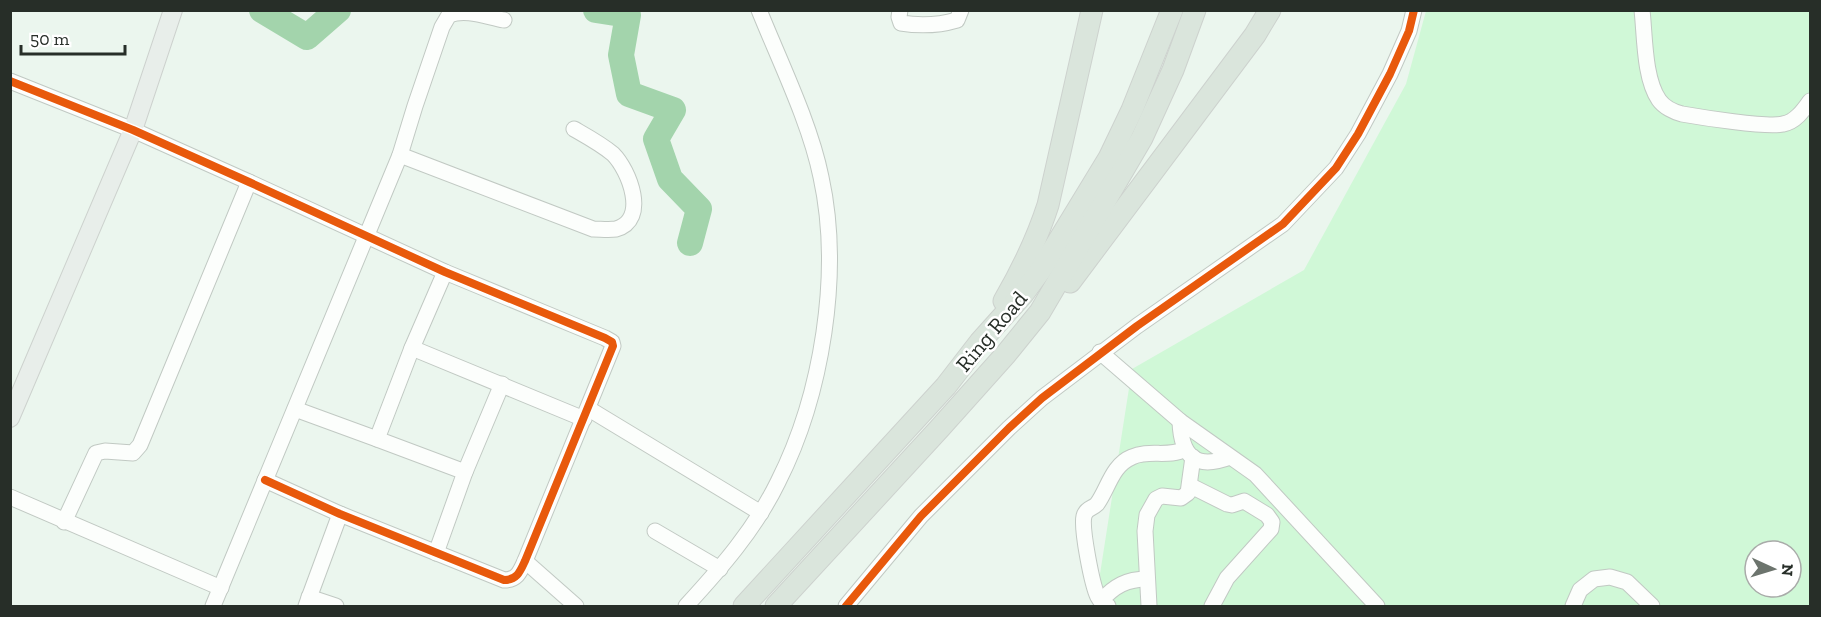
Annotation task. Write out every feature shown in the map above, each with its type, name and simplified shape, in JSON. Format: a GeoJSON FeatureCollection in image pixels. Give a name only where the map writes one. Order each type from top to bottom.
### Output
{"type":"FeatureCollection","features":[{"type":"Feature","properties":{"kind":"highway"},"geometry":{"type":"LineString","coordinates":[[980,342],[1011,288],[1040,230],[1048,205],[1092,10]]}},
{"type":"Feature","properties":{"kind":"highway","name":"Ring Road"},"geometry":{"type":"LineString","coordinates":[[744,606],[946,386],[1042,268],[1109,158],[1132,110],[1172,10]]}},
{"type":"Feature","properties":{"kind":"highway","name":"Ring Road"},"geometry":{"type":"LineString","coordinates":[[776,606],[939,429],[1040,312],[1142,138],[1173,70],[1196,10]]}},
{"type":"Feature","properties":{"kind":"highway"},"geometry":{"type":"LineString","coordinates":[[1040,312],[1069,284],[1241,53],[1270,10]]}},
{"type":"Feature","properties":{"kind":"main road"},"geometry":{"type":"LineString","coordinates":[[10,418],[133,130],[173,10]]}},
{"type":"Feature","properties":{"kind":"street"},"geometry":{"type":"LineString","coordinates":[[686,606],[720,569],[760,513],[778,482],[798,434],[813,384],[822,344],[829,291],[830,248],[821,175],[807,131],[759,10]]}},
{"type":"Feature","properties":{"kind":"street"},"geometry":{"type":"LineString","coordinates":[[900,10],[901,23],[911,25],[947,23],[957,20],[961,10]]}},
{"type":"Feature","properties":{"kind":"street"},"geometry":{"type":"LineString","coordinates":[[846,606],[921,516],[1042,398],[1100,352],[1283,224],[1336,168],[1367,119],[1409,31],[1414,10]]}},
{"type":"Feature","properties":{"kind":"street"},"geometry":{"type":"LineString","coordinates":[[1642,10],[1652,88],[1660,102],[1667,107],[1681,113],[1764,124],[1783,124],[1797,118],[1810,101]]}},
{"type":"Feature","properties":{"kind":"street"},"geometry":{"type":"LineString","coordinates":[[213,606],[400,155],[442,27],[448,15],[465,12],[504,20]]}},
{"type":"Feature","properties":{"kind":"street"},"geometry":{"type":"LineString","coordinates":[[10,81],[133,130],[445,272],[612,342],[611,354],[587,414],[525,561],[512,580],[504,580],[436,553],[340,514],[265,480]]}},
{"type":"Feature","properties":{"kind":"street"},"geometry":{"type":"LineString","coordinates":[[400,155],[593,229],[616,229],[628,221],[633,209],[633,194],[628,175],[614,155],[574,129]]}},
{"type":"Feature","properties":{"kind":"street"},"geometry":{"type":"LineString","coordinates":[[64,522],[96,453],[105,451],[133,453],[140,445],[249,182]]}},
{"type":"Feature","properties":{"kind":"street"},"geometry":{"type":"LineString","coordinates":[[377,439],[412,348],[445,272]]}},
{"type":"Feature","properties":{"kind":"street"},"geometry":{"type":"LineString","coordinates":[[412,348],[502,384],[587,414],[760,513]]}},
{"type":"Feature","properties":{"kind":"street"},"geometry":{"type":"LineString","coordinates":[[1100,352],[1180,421],[1255,474],[1377,606]]}},
{"type":"Feature","properties":{"kind":"street"},"geometry":{"type":"LineString","coordinates":[[436,553],[465,472],[502,384]]}},
{"type":"Feature","properties":{"kind":"street"},"geometry":{"type":"LineString","coordinates":[[295,409],[465,472]]}},
{"type":"Feature","properties":{"kind":"street"},"geometry":{"type":"LineString","coordinates":[[1149,606],[1145,531],[1147,516],[1156,500],[1162,496],[1185,496],[1191,486],[1189,453],[1180,421]]}},
{"type":"Feature","properties":{"kind":"street"},"geometry":{"type":"LineString","coordinates":[[1148,579],[1132,579],[1118,586],[1104,604],[1094,584],[1084,535],[1084,515],[1088,509],[1096,506],[1112,476],[1131,457],[1161,452],[1189,453],[1203,463],[1215,463],[1230,457]]}},
{"type":"Feature","properties":{"kind":"street"},"geometry":{"type":"LineString","coordinates":[[1191,486],[1227,504],[1232,505],[1244,501],[1267,515],[1272,522],[1271,529],[1227,578],[1213,606]]}},
{"type":"Feature","properties":{"kind":"street"},"geometry":{"type":"LineString","coordinates":[[10,497],[221,588]]}},
{"type":"Feature","properties":{"kind":"street"},"geometry":{"type":"LineString","coordinates":[[336,606],[308,602],[340,514]]}},
{"type":"Feature","properties":{"kind":"street"},"geometry":{"type":"LineString","coordinates":[[655,531],[720,569]]}},
{"type":"Feature","properties":{"kind":"street"},"geometry":{"type":"LineString","coordinates":[[525,561],[576,606]]}},
{"type":"Feature","properties":{"kind":"street"},"geometry":{"type":"LineString","coordinates":[[1573,606],[1580,590],[1594,579],[1610,577],[1628,582],[1652,606]]}},
{"type":"Feature","properties":{"kind":"green space"},"geometry":{"type":"Polygon","coordinates":[[[1426,11],[1810,11],[1810,606],[1102,606],[1100,574],[1132,369],[1304,270],[1406,84],[1426,11]]]}},
{"type":"Feature","properties":{"kind":"waterway"},"geometry":{"type":"LineString","coordinates":[[262,10],[307,37],[338,10]]}},
{"type":"Feature","properties":{"kind":"waterway"},"geometry":{"type":"LineString","coordinates":[[596,10],[628,15],[621,55],[629,94],[673,110],[656,139],[670,179],[699,209],[690,243]]}},
{"type":"Feature","properties":{"kind":"cycle path"},"geometry":{"type":"LineString","coordinates":[[846,606],[921,516],[1042,398],[1137,326],[1283,224],[1336,168],[1358,134],[1390,74],[1409,31],[1414,10]]}},
{"type":"Feature","properties":{"kind":"cycle path"},"geometry":{"type":"LineString","coordinates":[[10,81],[133,130],[445,272],[612,342],[613,346],[525,561],[520,572],[512,579],[504,580],[340,514],[265,480]]}}]}
